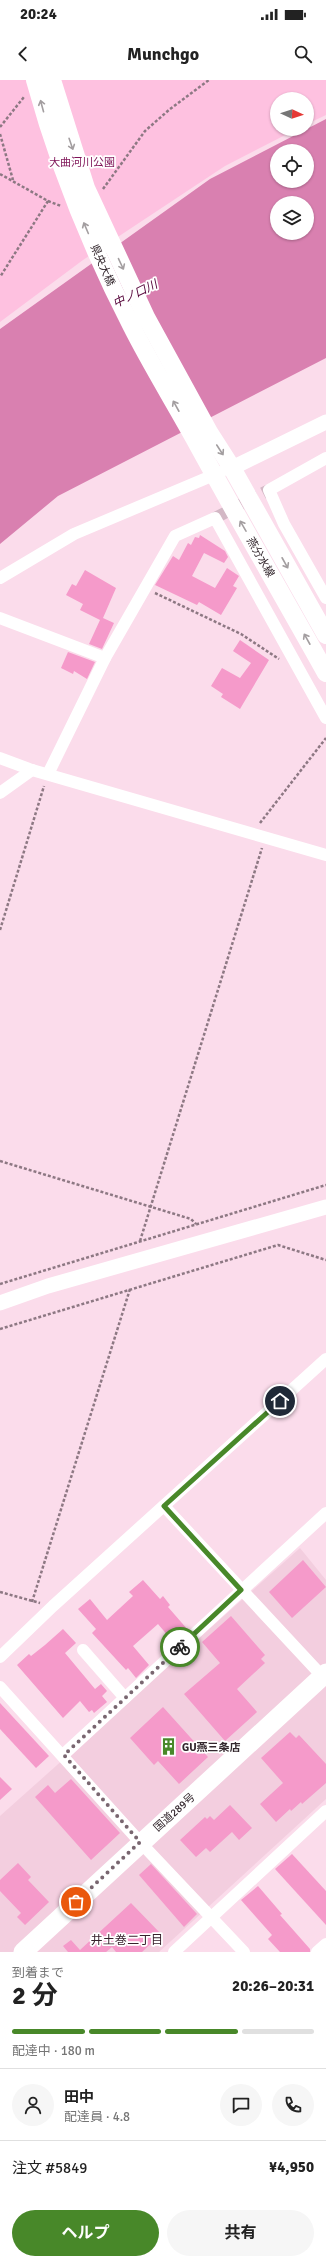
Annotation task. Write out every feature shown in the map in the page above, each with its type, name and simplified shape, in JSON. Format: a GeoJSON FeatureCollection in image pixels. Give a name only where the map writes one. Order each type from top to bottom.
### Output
{"type":"FeatureCollection","features":[{"type":"Feature","properties":{"kind":"highway","name":"国道289号"},"geometry":{"type":"LineString","coordinates":[[23,1952],[140,1842],[324,1675]]}},
{"type":"Feature","properties":{"kind":"main road","name":"県央大橋"},"geometry":{"type":"LineString","coordinates":[[35,80],[50,134],[103,267],[131,325],[202,436]]}},
{"type":"Feature","properties":{"kind":"main road","name":"県央大橋"},"geometry":{"type":"LineString","coordinates":[[52,80],[66,130],[93,202],[202,436]]}},
{"type":"Feature","properties":{"kind":"main road","name":"燕分水線"},"geometry":{"type":"LineString","coordinates":[[202,436],[232,468],[326,635]]}},
{"type":"Feature","properties":{"kind":"main road","name":"燕分水線"},"geometry":{"type":"LineString","coordinates":[[202,436],[213,475],[326,673]]}},
{"type":"Feature","properties":{"kind":"street"},"geometry":{"type":"LineString","coordinates":[[0,578],[74,534],[232,468],[326,422]]}},
{"type":"Feature","properties":{"kind":"street"},"geometry":{"type":"LineString","coordinates":[[326,458],[269,490],[284,524],[326,598]]}},
{"type":"Feature","properties":{"kind":"street"},"geometry":{"type":"LineString","coordinates":[[48,774],[105,658],[144,588],[176,536],[215,518],[326,718]]}},
{"type":"Feature","properties":{"kind":"street"},"geometry":{"type":"LineString","coordinates":[[0,618],[105,658]]}},
{"type":"Feature","properties":{"kind":"street"},"geometry":{"type":"LineString","coordinates":[[0,758],[32,770],[326,855]]}},
{"type":"Feature","properties":{"kind":"street"},"geometry":{"type":"LineString","coordinates":[[0,793],[32,770]]}},
{"type":"Feature","properties":{"kind":"street"},"geometry":{"type":"LineString","coordinates":[[0,1303],[48,1286],[326,1207]]}},
{"type":"Feature","properties":{"kind":"street"},"geometry":{"type":"LineString","coordinates":[[0,1657],[53,1606],[326,1359]]}},
{"type":"Feature","properties":{"kind":"street"},"geometry":{"type":"LineString","coordinates":[[164,1506],[241,1590],[324,1675]]}},
{"type":"Feature","properties":{"kind":"street"},"geometry":{"type":"LineString","coordinates":[[64,1755],[326,1513]]}},
{"type":"Feature","properties":{"kind":"street"},"geometry":{"type":"LineString","coordinates":[[83,1650],[125,1698]]}},
{"type":"Feature","properties":{"kind":"street"},"geometry":{"type":"LineString","coordinates":[[0,1687],[64,1755],[140,1842],[212,1916],[244,1952]]}},
{"type":"Feature","properties":{"kind":"street"},"geometry":{"type":"LineString","coordinates":[[174,1952],[326,1811]]}},
{"type":"Feature","properties":{"kind":"street"},"geometry":{"type":"LineString","coordinates":[[318,1952],[326,1944]]}},
{"type":"Feature","properties":{"kind":"path"},"geometry":{"type":"LineString","coordinates":[[97,193],[106,187],[145,131],[170,109],[209,80]]}},
{"type":"Feature","properties":{"kind":"path"},"geometry":{"type":"LineString","coordinates":[[0,127],[26,96]]}},
{"type":"Feature","properties":{"kind":"path"},"geometry":{"type":"LineString","coordinates":[[0,134],[13,180]]}},
{"type":"Feature","properties":{"kind":"path"},"geometry":{"type":"LineString","coordinates":[[0,174],[48,201],[63,206]]}},
{"type":"Feature","properties":{"kind":"path"},"geometry":{"type":"LineString","coordinates":[[0,277],[48,201]]}},
{"type":"Feature","properties":{"kind":"path"},"geometry":{"type":"LineString","coordinates":[[144,588],[241,634],[284,663],[293,658]]}},
{"type":"Feature","properties":{"kind":"path"},"geometry":{"type":"LineString","coordinates":[[140,1241],[152,1207],[265,838],[258,825],[326,738]]}},
{"type":"Feature","properties":{"kind":"path"},"geometry":{"type":"LineString","coordinates":[[0,930],[48,774]]}},
{"type":"Feature","properties":{"kind":"path"},"geometry":{"type":"LineString","coordinates":[[0,1161],[191,1219],[196,1224]]}},
{"type":"Feature","properties":{"kind":"path"},"geometry":{"type":"LineString","coordinates":[[0,1284],[326,1185]]}},
{"type":"Feature","properties":{"kind":"path"},"geometry":{"type":"LineString","coordinates":[[0,1329],[278,1245],[326,1260]]}},
{"type":"Feature","properties":{"kind":"path"},"geometry":{"type":"LineString","coordinates":[[32,1602],[130,1289]]}},
{"type":"Feature","properties":{"kind":"path"},"geometry":{"type":"LineString","coordinates":[[0,1592],[32,1602],[53,1606]]}},
{"type":"Feature","properties":{"kind":"shaded area"},"geometry":{"type":"Polygon","coordinates":[[[300,1548],[326,1580],[326,1799],[159,1952],[0,1952],[0,1816],[300,1548]]]}},
{"type":"Feature","properties":{"kind":"green space","name":"大曲河川公園"},"geometry":{"type":"Polygon","coordinates":[[[0,80],[326,80],[326,115],[314,121],[314,92],[270,92],[270,136],[283,136],[225,166],[83,260],[0,322],[0,80]]]}},
{"type":"Feature","properties":{"kind":"water","name":"中ノ口川"},"geometry":{"type":"Polygon","coordinates":[[[326,119],[326,358],[58,496],[0,544],[0,329],[210,179],[270,148],[270,188],[314,188],[314,144],[278,144],[293,136],[314,136],[314,125],[326,119]]]}},
{"type":"Feature","properties":{"kind":"building"},"geometry":{"type":"Polygon","coordinates":[[[200,535],[225,551],[228,557],[224,563],[204,553],[192,576],[215,588],[227,568],[239,576],[233,586],[237,588],[221,615],[199,602],[197,605],[155,585],[173,556],[179,560],[188,543],[191,545],[195,537],[199,538],[200,535]]]}},
{"type":"Feature","properties":{"kind":"building"},"geometry":{"type":"Polygon","coordinates":[[[85,570],[116,588],[103,618],[114,623],[102,649],[89,644],[100,620],[80,610],[83,604],[66,595],[72,584],[76,586],[85,570]]]}},
{"type":"Feature","properties":{"kind":"building"},"geometry":{"type":"Polygon","coordinates":[[[240,640],[269,660],[240,709],[221,697],[223,694],[211,686],[222,668],[240,678],[251,663],[233,651],[240,640]]]}},
{"type":"Feature","properties":{"kind":"building"},"geometry":{"type":"Polygon","coordinates":[[[68,652],[95,662],[87,679],[74,671],[73,674],[61,668],[68,652]]]}},
{"type":"Feature","properties":{"kind":"building"},"geometry":{"type":"Polygon","coordinates":[[[303,1560],[326,1587],[292,1618],[269,1592],[303,1560]]]}},
{"type":"Feature","properties":{"kind":"building"},"geometry":{"type":"Polygon","coordinates":[[[143,1580],[160,1599],[163,1596],[170,1605],[168,1607],[188,1630],[174,1643],[158,1624],[133,1646],[149,1665],[136,1678],[128,1668],[126,1670],[92,1633],[96,1629],[78,1609],[90,1599],[107,1620],[133,1596],[129,1592],[143,1580]]]}},
{"type":"Feature","properties":{"kind":"building"},"geometry":{"type":"Polygon","coordinates":[[[231,1616],[265,1655],[261,1659],[265,1663],[237,1689],[257,1712],[225,1741],[184,1694],[220,1663],[202,1642],[231,1616]]]}},
{"type":"Feature","properties":{"kind":"building"},"geometry":{"type":"Polygon","coordinates":[[[63,1629],[76,1643],[65,1653],[95,1689],[101,1684],[107,1691],[102,1696],[107,1702],[94,1713],[92,1710],[89,1712],[80,1701],[63,1718],[17,1665],[29,1654],[31,1656],[63,1629]]]}},
{"type":"Feature","properties":{"kind":"building"},"geometry":{"type":"Polygon","coordinates":[[[0,1703],[49,1756],[36,1768],[0,1729],[0,1703]]]}},
{"type":"Feature","properties":{"kind":"building","name":"GU燕三条店"},"geometry":{"type":"Polygon","coordinates":[[[163,1707],[208,1757],[179,1784],[158,1761],[154,1765],[130,1738],[163,1707]]]}},
{"type":"Feature","properties":{"kind":"building"},"geometry":{"type":"Polygon","coordinates":[[[290,1732],[296,1738],[299,1735],[326,1764],[326,1783],[302,1804],[301,1802],[291,1811],[290,1809],[276,1822],[260,1804],[283,1783],[261,1758],[290,1732]]]}},
{"type":"Feature","properties":{"kind":"building"},"geometry":{"type":"Polygon","coordinates":[[[0,1777],[12,1789],[0,1800],[0,1777]]]}},
{"type":"Feature","properties":{"kind":"building"},"geometry":{"type":"Polygon","coordinates":[[[71,1779],[120,1833],[91,1860],[35,1797],[48,1785],[55,1793],[71,1779]]]}},
{"type":"Feature","properties":{"kind":"building"},"geometry":{"type":"Polygon","coordinates":[[[230,1805],[252,1828],[239,1840],[232,1832],[210,1852],[206,1848],[196,1857],[180,1840],[205,1817],[207,1819],[210,1816],[214,1820],[230,1805]]]}},
{"type":"Feature","properties":{"kind":"building"},"geometry":{"type":"Polygon","coordinates":[[[292,1854],[326,1891],[326,1925],[275,1869],[292,1854]]]}},
{"type":"Feature","properties":{"kind":"building"},"geometry":{"type":"Polygon","coordinates":[[[18,1863],[31,1877],[28,1880],[49,1902],[25,1925],[17,1917],[21,1913],[0,1891],[0,1880],[18,1863]]]}},
{"type":"Feature","properties":{"kind":"building"},"geometry":{"type":"Polygon","coordinates":[[[151,1864],[197,1914],[184,1927],[139,1875],[151,1864]]]}},
{"type":"Feature","properties":{"kind":"building"},"geometry":{"type":"Polygon","coordinates":[[[258,1886],[282,1914],[280,1915],[310,1949],[310,1952],[280,1952],[268,1939],[272,1935],[241,1900],[258,1886]]]}},
{"type":"Feature","properties":{"kind":"building"},"geometry":{"type":"Polygon","coordinates":[[[131,1903],[161,1934],[142,1952],[116,1952],[112,1947],[106,1952],[68,1952],[63,1946],[71,1940],[80,1950],[131,1903]]]}},
{"type":"Feature","properties":{"kind":"tunnel"},"geometry":{"type":"LineString","coordinates":[[215,518],[269,490]]}},
{"type":"Feature","properties":{"kind":"way so far"},"geometry":{"type":"LineString","coordinates":[[76,1902],[140,1842],[64,1755],[180,1647]]}},
{"type":"Feature","properties":{"kind":"place","name":"GU燕三条店"},"geometry":{"type":"Point","coordinates":[169,1747]}},
{"type":"Feature","properties":{"kind":"district","name":"井土巻二丁目"},"geometry":{"type":"Point","coordinates":[127,1940]}},
{"type":"Feature","properties":{"kind":"route"},"geometry":{"type":"LineString","coordinates":[[180,1647],[241,1590],[164,1506],[280,1401]]}}]}
